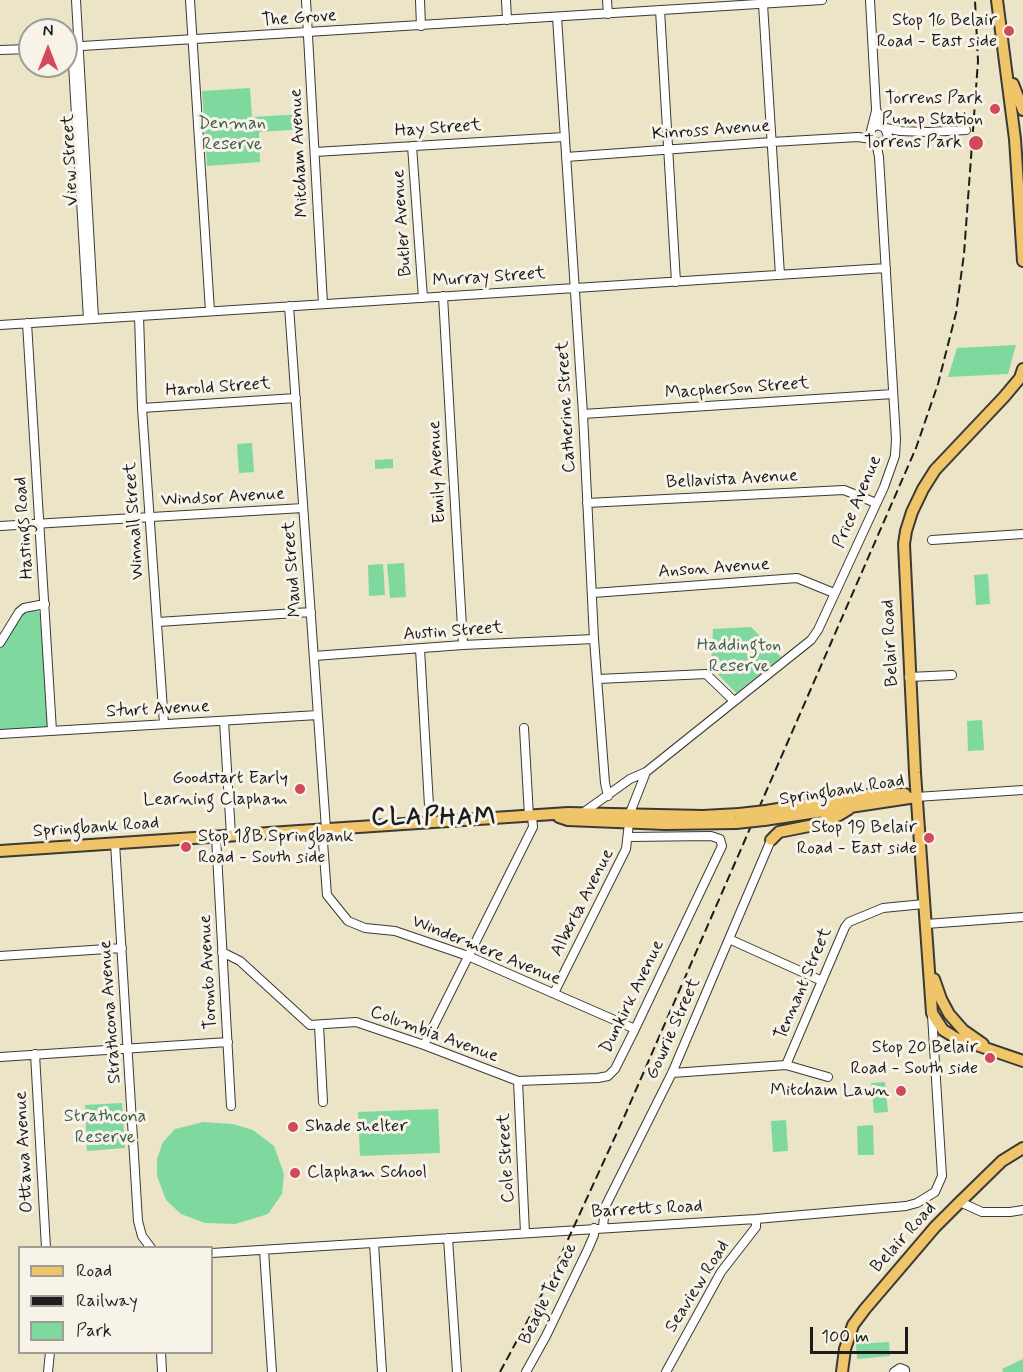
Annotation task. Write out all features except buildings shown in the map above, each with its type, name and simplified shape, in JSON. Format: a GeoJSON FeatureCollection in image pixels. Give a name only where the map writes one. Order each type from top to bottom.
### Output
{"type":"FeatureCollection","features":[{"type":"Feature","properties":{"kind":"main road"},"geometry":{"type":"LineString","coordinates":[[997,0],[1018,125],[1023,261]]}},
{"type":"Feature","properties":{"kind":"main road"},"geometry":{"type":"LineString","coordinates":[[1007,70],[1023,110]]}},
{"type":"Feature","properties":{"kind":"main road","name":"Belair Road"},"geometry":{"type":"LineString","coordinates":[[1022,375],[935,470],[922,489],[912,512],[904,544],[916,797],[932,1013],[943,1030],[967,1043],[1023,1061]]}},
{"type":"Feature","properties":{"kind":"main road"},"geometry":{"type":"LineString","coordinates":[[882,793],[904,786],[915,773]]}},
{"type":"Feature","properties":{"kind":"main road","name":"Springbank Road"},"geometry":{"type":"LineString","coordinates":[[553,815],[568,820],[691,816],[738,819],[765,816],[882,793],[906,794],[916,797]]}},
{"type":"Feature","properties":{"kind":"main road","name":"Springbank Road"},"geometry":{"type":"LineString","coordinates":[[765,816],[783,817],[916,797]]}},
{"type":"Feature","properties":{"kind":"main road"},"geometry":{"type":"LineString","coordinates":[[771,840],[779,832],[814,825],[839,815],[855,805]]}},
{"type":"Feature","properties":{"kind":"main road","name":"Springbank Road"},"geometry":{"type":"LineString","coordinates":[[0,850],[584,812],[629,818]]}},
{"type":"Feature","properties":{"kind":"main road"},"geometry":{"type":"LineString","coordinates":[[783,817],[794,828]]}},
{"type":"Feature","properties":{"kind":"main road","name":"Belair Road"},"geometry":{"type":"LineString","coordinates":[[928,956],[945,1008],[963,1030],[991,1049]]}},
{"type":"Feature","properties":{"kind":"main road"},"geometry":{"type":"LineString","coordinates":[[936,986],[937,1005],[943,1030]]}},
{"type":"Feature","properties":{"kind":"main road","name":"Belair Road"},"geometry":{"type":"LineString","coordinates":[[842,1372],[845,1349],[853,1325],[895,1273],[960,1202],[1002,1161],[1023,1148]]}},
{"type":"Feature","properties":{"kind":"street","name":"View Street"},"geometry":{"type":"LineString","coordinates":[[74,18],[76,0]]}},
{"type":"Feature","properties":{"kind":"street"},"geometry":{"type":"LineString","coordinates":[[189,0],[210,311]]}},
{"type":"Feature","properties":{"kind":"street","name":"Mitcham Avenue"},"geometry":{"type":"LineString","coordinates":[[306,0],[323,304]]}},
{"type":"Feature","properties":{"kind":"street"},"geometry":{"type":"LineString","coordinates":[[420,0],[422,26]]}},
{"type":"Feature","properties":{"kind":"street"},"geometry":{"type":"LineString","coordinates":[[506,0],[507,20]]}},
{"type":"Feature","properties":{"kind":"street"},"geometry":{"type":"LineString","coordinates":[[607,0],[608,14]]}},
{"type":"Feature","properties":{"kind":"street","name":"The Grove"},"geometry":{"type":"LineString","coordinates":[[78,47],[822,0]]}},
{"type":"Feature","properties":{"kind":"street","name":"Price Avenue"},"geometry":{"type":"LineString","coordinates":[[584,812],[630,780],[646,772],[811,640],[818,630],[876,503],[895,456],[896,439],[870,0]]}},
{"type":"Feature","properties":{"kind":"street"},"geometry":{"type":"LineString","coordinates":[[763,4],[780,275]]}},
{"type":"Feature","properties":{"kind":"street"},"geometry":{"type":"LineString","coordinates":[[660,10],[676,282]]}},
{"type":"Feature","properties":{"kind":"street","name":"Catherine Street"},"geometry":{"type":"LineString","coordinates":[[557,17],[583,414],[594,639],[605,783],[608,796]]}},
{"type":"Feature","properties":{"kind":"street"},"geometry":{"type":"LineString","coordinates":[[0,50],[18,49]]}},
{"type":"Feature","properties":{"kind":"street","name":"View Street"},"geometry":{"type":"LineString","coordinates":[[74,78],[91,319]]}},
{"type":"Feature","properties":{"kind":"street","name":"Price Avenue"},"geometry":{"type":"LineString","coordinates":[[876,109],[884,127],[877,137]]}},
{"type":"Feature","properties":{"kind":"street"},"geometry":{"type":"LineString","coordinates":[[877,137],[884,127],[900,131]]}},
{"type":"Feature","properties":{"kind":"street"},"geometry":{"type":"LineString","coordinates":[[877,137],[900,131],[966,130]]}},
{"type":"Feature","properties":{"kind":"street","name":"Hay Street"},"geometry":{"type":"LineString","coordinates":[[315,152],[564,137]]}},
{"type":"Feature","properties":{"kind":"street","name":"Kinross Avenue"},"geometry":{"type":"LineString","coordinates":[[566,156],[877,137]]}},
{"type":"Feature","properties":{"kind":"street","name":"Butler Avenue"},"geometry":{"type":"LineString","coordinates":[[412,146],[423,298]]}},
{"type":"Feature","properties":{"kind":"street","name":"Murray Street"},"geometry":{"type":"LineString","coordinates":[[0,324],[886,268]]}},
{"type":"Feature","properties":{"kind":"street","name":"Emily Avenue"},"geometry":{"type":"LineString","coordinates":[[444,296],[463,645]]}},
{"type":"Feature","properties":{"kind":"street","name":"Maud Street"},"geometry":{"type":"LineString","coordinates":[[289,306],[324,829]]}},
{"type":"Feature","properties":{"kind":"street","name":"Winnall Street"},"geometry":{"type":"LineString","coordinates":[[139,316],[142,408],[164,724]]}},
{"type":"Feature","properties":{"kind":"street","name":"Hastings Road"},"geometry":{"type":"LineString","coordinates":[[27,323],[52,731]]}},
{"type":"Feature","properties":{"kind":"street","name":"Macpherson Street"},"geometry":{"type":"LineString","coordinates":[[583,414],[893,394]]}},
{"type":"Feature","properties":{"kind":"street","name":"Harold Street"},"geometry":{"type":"LineString","coordinates":[[142,408],[296,398]]}},
{"type":"Feature","properties":{"kind":"street","name":"Bellavista Avenue"},"geometry":{"type":"LineString","coordinates":[[587,503],[844,490],[876,503]]}},
{"type":"Feature","properties":{"kind":"street","name":"Windsor Avenue"},"geometry":{"type":"LineString","coordinates":[[0,526],[303,508]]}},
{"type":"Feature","properties":{"kind":"street"},"geometry":{"type":"LineString","coordinates":[[932,540],[1023,534]]}},
{"type":"Feature","properties":{"kind":"street","name":"Anson Avenue"},"geometry":{"type":"LineString","coordinates":[[593,593],[797,578],[834,593]]}},
{"type":"Feature","properties":{"kind":"street"},"geometry":{"type":"LineString","coordinates":[[0,643],[19,612],[24,608],[45,604]]}},
{"type":"Feature","properties":{"kind":"street"},"geometry":{"type":"LineString","coordinates":[[158,622],[311,612]]}},
{"type":"Feature","properties":{"kind":"street","name":"Austin Street"},"geometry":{"type":"LineString","coordinates":[[314,656],[463,645],[594,639]]}},
{"type":"Feature","properties":{"kind":"street"},"geometry":{"type":"LineString","coordinates":[[420,648],[430,823]]}},
{"type":"Feature","properties":{"kind":"street"},"geometry":{"type":"LineString","coordinates":[[598,679],[706,674],[734,701]]}},
{"type":"Feature","properties":{"kind":"street"},"geometry":{"type":"LineString","coordinates":[[909,676],[952,675]]}},
{"type":"Feature","properties":{"kind":"street","name":"Sturt Avenue"},"geometry":{"type":"LineString","coordinates":[[0,734],[318,715]]}},
{"type":"Feature","properties":{"kind":"street"},"geometry":{"type":"LineString","coordinates":[[224,721],[231,835]]}},
{"type":"Feature","properties":{"kind":"street"},"geometry":{"type":"LineString","coordinates":[[424,1045],[533,827],[524,728]]}},
{"type":"Feature","properties":{"kind":"street","name":"Price Avenue"},"geometry":{"type":"LineString","coordinates":[[629,818],[646,772]]}},
{"type":"Feature","properties":{"kind":"street"},"geometry":{"type":"LineString","coordinates":[[916,797],[1023,790]]}},
{"type":"Feature","properties":{"kind":"street","name":"Alberta Avenue"},"geometry":{"type":"LineString","coordinates":[[554,993],[627,849],[629,818]]}},
{"type":"Feature","properties":{"kind":"street","name":"Windermere Avenue"},"geometry":{"type":"LineString","coordinates":[[324,829],[327,895],[348,921],[365,928],[395,931],[468,956],[635,1029]]}},
{"type":"Feature","properties":{"kind":"street","name":"Toronto Avenue"},"geometry":{"type":"LineString","coordinates":[[216,836],[231,1106]]}},
{"type":"Feature","properties":{"kind":"street","name":"Dunkirk Avenue"},"geometry":{"type":"LineString","coordinates":[[518,1081],[598,1078],[608,1076],[615,1070],[722,846],[720,840],[711,836],[628,837]]}},
{"type":"Feature","properties":{"kind":"street","name":"Gowrie Street"},"geometry":{"type":"LineString","coordinates":[[598,1228],[605,1207],[672,1073],[771,840]]}},
{"type":"Feature","properties":{"kind":"street","name":"Strathcona Avenue"},"geometry":{"type":"LineString","coordinates":[[115,843],[138,1221],[142,1236],[150,1246]]}},
{"type":"Feature","properties":{"kind":"street","name":"Tennant Street"},"geometry":{"type":"LineString","coordinates":[[786,1065],[849,922],[883,908],[924,904]]}},
{"type":"Feature","properties":{"kind":"street"},"geometry":{"type":"LineString","coordinates":[[926,924],[1023,917]]}},
{"type":"Feature","properties":{"kind":"street"},"geometry":{"type":"LineString","coordinates":[[729,939],[822,981]]}},
{"type":"Feature","properties":{"kind":"street"},"geometry":{"type":"LineString","coordinates":[[0,956],[122,948]]}},
{"type":"Feature","properties":{"kind":"street"},"geometry":{"type":"LineString","coordinates":[[222,952],[240,961],[310,1025],[319,1025],[323,1102]]}},
{"type":"Feature","properties":{"kind":"street","name":"Barretts Road"},"geometry":{"type":"LineString","coordinates":[[213,1253],[756,1219],[906,1206],[917,1203],[934,1192],[942,1176],[936,1048],[932,1013]]}},
{"type":"Feature","properties":{"kind":"street","name":"Columbia Avenue"},"geometry":{"type":"LineString","coordinates":[[319,1025],[356,1022],[518,1081]]}},
{"type":"Feature","properties":{"kind":"street","name":"Barretts Road"},"geometry":{"type":"LineString","coordinates":[[936,1048],[943,1030]]}},
{"type":"Feature","properties":{"kind":"street"},"geometry":{"type":"LineString","coordinates":[[0,1057],[228,1042]]}},
{"type":"Feature","properties":{"kind":"street","name":"Ottawa Avenue"},"geometry":{"type":"LineString","coordinates":[[35,1054],[46,1246]]}},
{"type":"Feature","properties":{"kind":"street","name":"Tennant Street"},"geometry":{"type":"LineString","coordinates":[[672,1073],[786,1065],[828,1077]]}},
{"type":"Feature","properties":{"kind":"street","name":"Cole Street"},"geometry":{"type":"LineString","coordinates":[[518,1081],[525,1233]]}},
{"type":"Feature","properties":{"kind":"street"},"geometry":{"type":"LineString","coordinates":[[960,1202],[982,1212],[1023,1210]]}},
{"type":"Feature","properties":{"kind":"street","name":"Seaview Road"},"geometry":{"type":"LineString","coordinates":[[666,1372],[716,1281],[756,1227],[756,1219]]}},
{"type":"Feature","properties":{"kind":"street","name":"Beagle Terrace"},"geometry":{"type":"LineString","coordinates":[[526,1372],[598,1228]]}},
{"type":"Feature","properties":{"kind":"street"},"geometry":{"type":"LineString","coordinates":[[448,1238],[456,1372]]}},
{"type":"Feature","properties":{"kind":"street"},"geometry":{"type":"LineString","coordinates":[[374,1243],[382,1372]]}},
{"type":"Feature","properties":{"kind":"street"},"geometry":{"type":"LineString","coordinates":[[264,1250],[272,1372]]}},
{"type":"Feature","properties":{"kind":"street"},"geometry":{"type":"LineString","coordinates":[[48,1372],[50,1354]]}},
{"type":"Feature","properties":{"kind":"street"},"geometry":{"type":"LineString","coordinates":[[161,1354],[162,1372]]}},
{"type":"Feature","properties":{"kind":"street"},"geometry":{"type":"LineString","coordinates":[[894,1372],[900,1368],[905,1372]]}},
{"type":"Feature","properties":{"kind":"green space","name":"Denman Reserve"},"geometry":{"type":"Polygon","coordinates":[[[250,88],[252,117],[303,114],[304,129],[259,132],[260,162],[207,166],[202,91],[250,88]]]}},
{"type":"Feature","properties":{"kind":"green space"},"geometry":{"type":"Polygon","coordinates":[[[1016,345],[1008,374],[948,377],[957,348],[1016,345]]]}},
{"type":"Feature","properties":{"kind":"green space"},"geometry":{"type":"Polygon","coordinates":[[[252,443],[254,472],[239,473],[237,444],[252,443]]]}},
{"type":"Feature","properties":{"kind":"green space"},"geometry":{"type":"Polygon","coordinates":[[[393,459],[393,468],[375,469],[375,460],[393,459]]]}},
{"type":"Feature","properties":{"kind":"green space"},"geometry":{"type":"Polygon","coordinates":[[[404,563],[406,597],[390,598],[387,564],[404,563]]]}},
{"type":"Feature","properties":{"kind":"green space"},"geometry":{"type":"Polygon","coordinates":[[[383,564],[385,595],[369,596],[368,565],[383,564]]]}},
{"type":"Feature","properties":{"kind":"green space"},"geometry":{"type":"Polygon","coordinates":[[[988,574],[990,604],[976,605],[974,575],[988,574]]]}},
{"type":"Feature","properties":{"kind":"green space"},"geometry":{"type":"Polygon","coordinates":[[[35,609],[40,613],[48,730],[0,732],[0,648],[20,615],[35,609]]]}},
{"type":"Feature","properties":{"kind":"green space","name":"Haddington Reserve"},"geometry":{"type":"Polygon","coordinates":[[[751,627],[781,657],[736,693],[711,667],[713,629],[751,627]]]}},
{"type":"Feature","properties":{"kind":"green space"},"geometry":{"type":"Polygon","coordinates":[[[982,720],[984,750],[968,751],[967,721],[982,720]]]}},
{"type":"Feature","properties":{"kind":"green space"},"geometry":{"type":"Polygon","coordinates":[[[885,1082],[888,1112],[874,1113],[871,1083],[885,1082]]]}},
{"type":"Feature","properties":{"kind":"green space","name":"Strathcona Reserve"},"geometry":{"type":"Polygon","coordinates":[[[122,1103],[125,1148],[87,1151],[85,1105],[122,1103]]]}},
{"type":"Feature","properties":{"kind":"green space"},"geometry":{"type":"Polygon","coordinates":[[[438,1109],[440,1153],[360,1156],[358,1112],[438,1109]]]}},
{"type":"Feature","properties":{"kind":"green space"},"geometry":{"type":"Polygon","coordinates":[[[786,1120],[788,1151],[773,1152],[771,1121],[786,1120]]]}},
{"type":"Feature","properties":{"kind":"green space"},"geometry":{"type":"Polygon","coordinates":[[[203,1122],[233,1124],[253,1130],[274,1146],[284,1174],[282,1194],[268,1214],[235,1224],[205,1223],[181,1214],[166,1200],[157,1176],[157,1159],[163,1142],[175,1129],[203,1122]]]}},
{"type":"Feature","properties":{"kind":"green space"},"geometry":{"type":"Polygon","coordinates":[[[873,1125],[874,1155],[858,1155],[857,1126],[873,1125]]]}},
{"type":"Feature","properties":{"kind":"green space"},"geometry":{"type":"Polygon","coordinates":[[[889,1342],[890,1356],[857,1359],[856,1344],[889,1342]]]}},
{"type":"Feature","properties":{"kind":"green space"},"geometry":{"type":"Polygon","coordinates":[[[1023,1359],[1023,1372],[1003,1372],[1002,1369],[1023,1359]]]}},
{"type":"Feature","properties":{"kind":"railway"},"geometry":{"type":"LineString","coordinates":[[500,1372],[549,1281],[625,1115],[916,448],[938,384],[956,313],[964,254],[978,61],[975,0]]}},
{"type":"Feature","properties":{"kind":"place","name":"Stop 16 Belair Road - East side"},"geometry":{"type":"Point","coordinates":[1009,31]}},
{"type":"Feature","properties":{"kind":"place","name":"Torrens Park Pump Station"},"geometry":{"type":"Point","coordinates":[995,109]}},
{"type":"Feature","properties":{"kind":"place","name":"Torrens Park"},"geometry":{"type":"Point","coordinates":[976,143]}},
{"type":"Feature","properties":{"kind":"place","name":"Goodstart Early Learning Clapham"},"geometry":{"type":"Point","coordinates":[300,789]}},
{"type":"Feature","properties":{"kind":"place","name":"Stop 19 Belair Road - East side"},"geometry":{"type":"Point","coordinates":[929,838]}},
{"type":"Feature","properties":{"kind":"place","name":"Stop 18B Springbank Road - South side"},"geometry":{"type":"Point","coordinates":[186,847]}},
{"type":"Feature","properties":{"kind":"place","name":"Stop 20 Belair Road - South side"},"geometry":{"type":"Point","coordinates":[990,1058]}},
{"type":"Feature","properties":{"kind":"place","name":"Mitcham Lawn"},"geometry":{"type":"Point","coordinates":[901,1091]}},
{"type":"Feature","properties":{"kind":"place","name":"Shade shelter"},"geometry":{"type":"Point","coordinates":[293,1127]}},
{"type":"Feature","properties":{"kind":"place","name":"Clapham School"},"geometry":{"type":"Point","coordinates":[295,1173]}},
{"type":"Feature","properties":{"kind":"district","name":"CLAPHAM"},"geometry":{"type":"Point","coordinates":[434,819]}}]}
